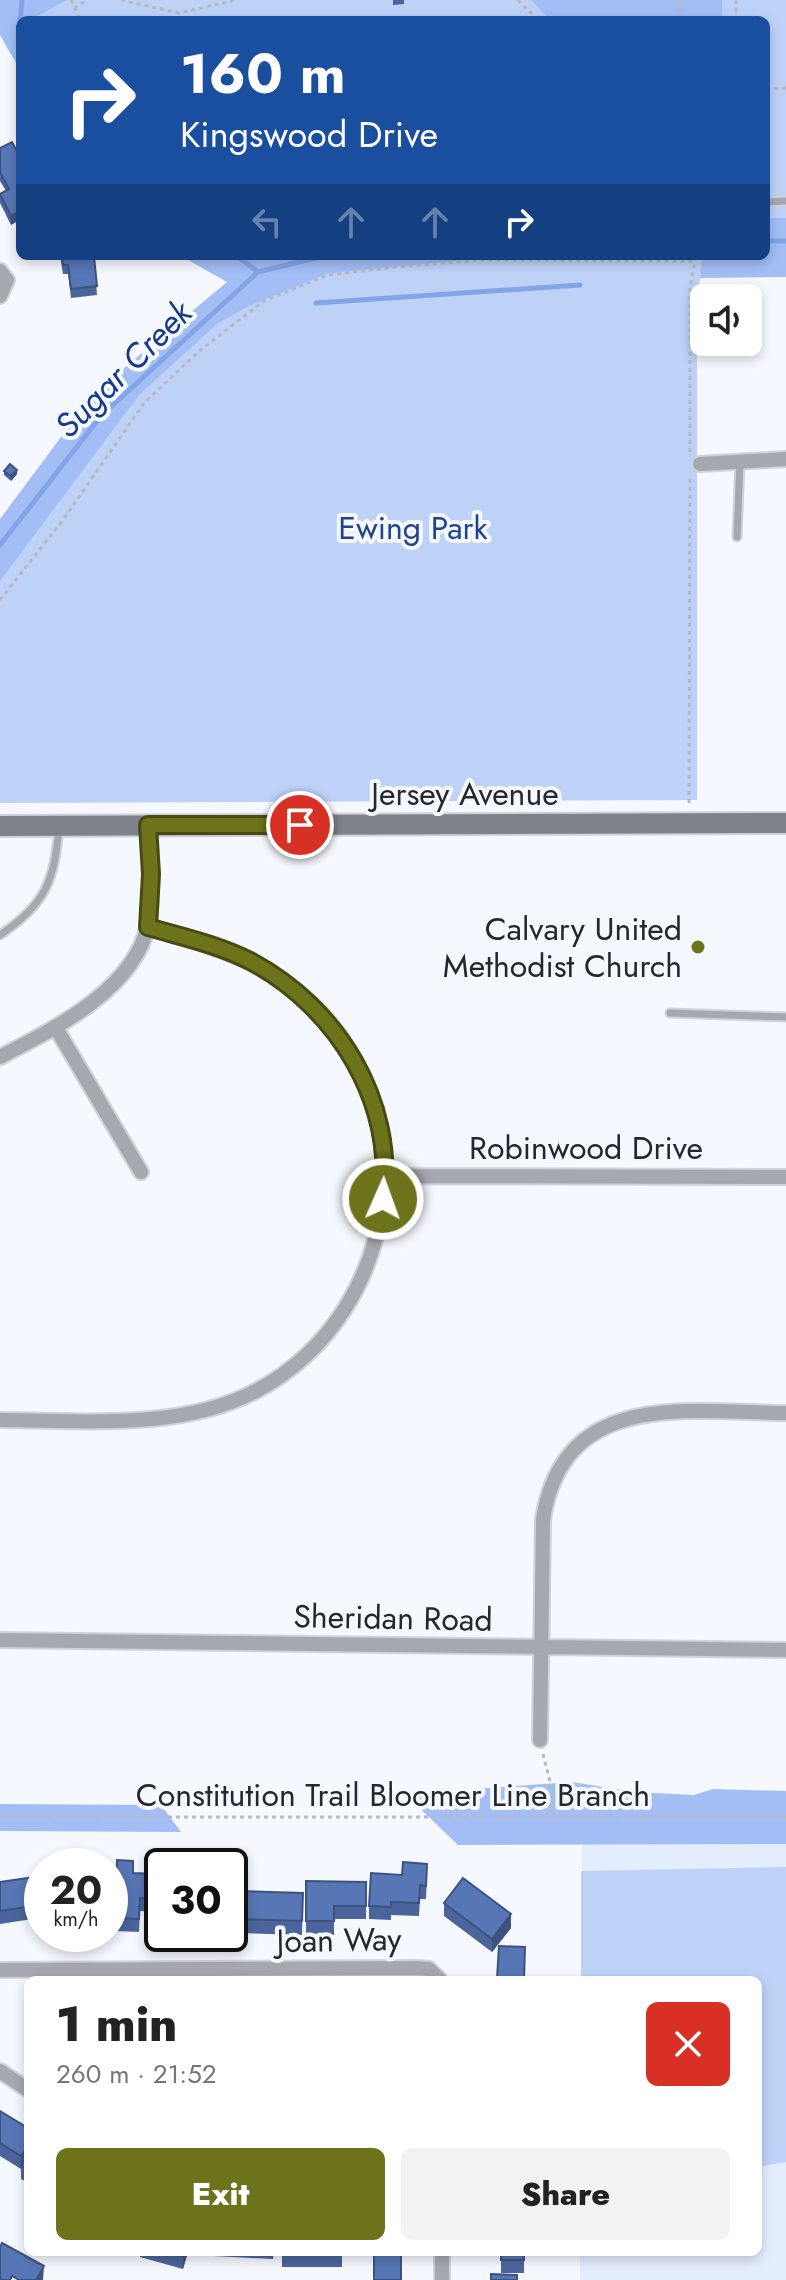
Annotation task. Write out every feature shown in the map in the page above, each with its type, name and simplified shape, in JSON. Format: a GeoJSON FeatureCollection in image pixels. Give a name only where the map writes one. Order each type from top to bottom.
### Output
{"type":"FeatureCollection","features":[{"type":"Feature","properties":{"kind":"street"},"geometry":{"type":"LineString","coordinates":[[0,271],[7,280],[0,296]]}},
{"type":"Feature","properties":{"kind":"street"},"geometry":{"type":"LineString","coordinates":[[693,461],[786,459]]}},
{"type":"Feature","properties":{"kind":"street","name":"Jersey Avenue"},"geometry":{"type":"LineString","coordinates":[[0,826],[786,823]]}},
{"type":"Feature","properties":{"kind":"street"},"geometry":{"type":"LineString","coordinates":[[0,1057],[56,1028],[107,989],[139,948],[148,927],[151,874],[148,825]]}},
{"type":"Feature","properties":{"kind":"street"},"geometry":{"type":"LineString","coordinates":[[0,1420],[196,1414],[238,1399],[271,1383],[323,1338],[361,1281],[376,1243],[386,1176],[382,1137],[368,1090],[347,1046],[314,1007],[250,961],[148,927]]}},
{"type":"Feature","properties":{"kind":"street"},"geometry":{"type":"LineString","coordinates":[[56,1028],[141,1172]]}},
{"type":"Feature","properties":{"kind":"street","name":"Robinwood Drive"},"geometry":{"type":"LineString","coordinates":[[386,1176],[786,1177]]}},
{"type":"Feature","properties":{"kind":"street"},"geometry":{"type":"LineString","coordinates":[[540,1740],[546,1500],[557,1470],[579,1443],[603,1426],[628,1416],[662,1412],[786,1413]]}},
{"type":"Feature","properties":{"kind":"street","name":"Sheridan Road"},"geometry":{"type":"LineString","coordinates":[[0,1640],[786,1650]]}},
{"type":"Feature","properties":{"kind":"street","name":"Joan Way"},"geometry":{"type":"LineString","coordinates":[[0,1970],[417,1968],[429,1969],[436,1976]]}},
{"type":"Feature","properties":{"kind":"street"},"geometry":{"type":"LineString","coordinates":[[0,2071],[24,2087]]}},
{"type":"Feature","properties":{"kind":"street"},"geometry":{"type":"LineString","coordinates":[[442,2256],[442,2280]]}},
{"type":"Feature","properties":{"kind":"lane"},"geometry":{"type":"LineString","coordinates":[[737,537],[740,461]]}},
{"type":"Feature","properties":{"kind":"lane"},"geometry":{"type":"LineString","coordinates":[[0,935],[49,888],[56,862],[59,826]]}},
{"type":"Feature","properties":{"kind":"lane"},"geometry":{"type":"LineString","coordinates":[[670,1013],[786,1017]]}},
{"type":"Feature","properties":{"kind":"path"},"geometry":{"type":"LineString","coordinates":[[71,0],[78,16]]}},
{"type":"Feature","properties":{"kind":"path"},"geometry":{"type":"LineString","coordinates":[[74,8],[87,0]]}},
{"type":"Feature","properties":{"kind":"path"},"geometry":{"type":"LineString","coordinates":[[121,0],[179,13],[236,0]]}},
{"type":"Feature","properties":{"kind":"path"},"geometry":{"type":"LineString","coordinates":[[518,0],[534,16]]}},
{"type":"Feature","properties":{"kind":"path"},"geometry":{"type":"LineString","coordinates":[[0,600],[63,520],[144,403],[198,352],[264,301],[328,275],[483,260]]}},
{"type":"Feature","properties":{"kind":"path"},"geometry":{"type":"LineString","coordinates":[[689,803],[693,461],[690,288],[696,260]]}},
{"type":"Feature","properties":{"kind":"path"},"geometry":{"type":"LineString","coordinates":[[540,1740],[552,1789],[552,1817]]}},
{"type":"Feature","properties":{"kind":"path","name":"Constitution Trail Bloomer Line Branch"},"geometry":{"type":"LineString","coordinates":[[0,1817],[786,1817]]}},
{"type":"Feature","properties":{"kind":"shaded area"},"geometry":{"type":"Polygon","coordinates":[[[0,0],[67,0],[37,16],[16,16],[16,63],[0,35],[0,0]]]}},
{"type":"Feature","properties":{"kind":"shaded area"},"geometry":{"type":"Polygon","coordinates":[[[531,0],[722,0],[722,16],[546,16],[531,0]]]}},
{"type":"Feature","properties":{"kind":"shaded area"},"geometry":{"type":"Polygon","coordinates":[[[770,218],[786,218],[786,277],[700,278],[702,260],[770,260],[770,218]]]}},
{"type":"Feature","properties":{"kind":"shaded area"},"geometry":{"type":"Polygon","coordinates":[[[188,260],[465,260],[329,273],[249,306],[217,324],[139,395],[0,581],[0,519],[93,394],[227,282],[188,260]]]}},
{"type":"Feature","properties":{"kind":"shaded area"},"geometry":{"type":"Polygon","coordinates":[[[572,1782],[635,1792],[694,1795],[713,1789],[786,1791],[786,1844],[458,1845],[405,1794],[572,1782]]]}},
{"type":"Feature","properties":{"kind":"shaded area"},"geometry":{"type":"Polygon","coordinates":[[[0,1804],[161,1805],[181,1832],[0,1831],[0,1804]]]}},
{"type":"Feature","properties":{"kind":"shaded area"},"geometry":{"type":"Polygon","coordinates":[[[582,1832],[786,1832],[786,2280],[580,2280],[580,2256],[762,2256],[762,1976],[581,1976],[582,1832]]]}},
{"type":"Feature","properties":{"kind":"green space"},"geometry":{"type":"Polygon","coordinates":[[[0,0],[786,0],[786,241],[770,241],[770,16],[16,16],[0,0]]]}},
{"type":"Feature","properties":{"kind":"green space","name":"Ewing Park"},"geometry":{"type":"Polygon","coordinates":[[[229,260],[702,260],[699,284],[690,284],[690,356],[697,356],[697,800],[0,803],[0,545],[101,416],[257,272],[229,260]]]}},
{"type":"Feature","properties":{"kind":"green space"},"geometry":{"type":"Polygon","coordinates":[[[786,1867],[786,2162],[762,2166],[762,1976],[581,1976],[581,1871],[786,1867]]]}},
{"type":"Feature","properties":{"kind":"building"},"geometry":{"type":"Polygon","coordinates":[[[12,142],[16,150],[16,213],[11,216],[0,194],[9,189],[0,172],[0,148],[12,142]]]}},
{"type":"Feature","properties":{"kind":"building"},"geometry":{"type":"Polygon","coordinates":[[[62,260],[94,260],[97,286],[71,289],[68,265],[63,265],[62,260]]]}},
{"type":"Feature","properties":{"kind":"building"},"geometry":{"type":"Polygon","coordinates":[[[10,464],[17,470],[11,476],[4,471],[10,464]]]}},
{"type":"Feature","properties":{"kind":"building"},"geometry":{"type":"Polygon","coordinates":[[[128,1861],[133,1861],[133,1873],[144,1873],[144,1898],[140,1898],[139,1919],[128,1919],[128,1861]]]}},
{"type":"Feature","properties":{"kind":"building"},"geometry":{"type":"Polygon","coordinates":[[[403,1862],[427,1864],[426,1886],[420,1885],[419,1903],[391,1902],[391,1907],[369,1906],[371,1873],[402,1875],[403,1862]]]}},
{"type":"Feature","properties":{"kind":"building"},"geometry":{"type":"Polygon","coordinates":[[[463,1878],[511,1914],[492,1939],[444,1903],[463,1878]]]}},
{"type":"Feature","properties":{"kind":"building"},"geometry":{"type":"Polygon","coordinates":[[[24,1879],[24,1907],[0,1911],[0,1882],[24,1879]]]}},
{"type":"Feature","properties":{"kind":"building"},"geometry":{"type":"Polygon","coordinates":[[[306,1881],[366,1882],[366,1906],[334,1906],[334,1921],[306,1921],[306,1881]]]}},
{"type":"Feature","properties":{"kind":"building"},"geometry":{"type":"Polygon","coordinates":[[[248,1891],[303,1893],[302,1921],[248,1919],[248,1891]]]}},
{"type":"Feature","properties":{"kind":"building"},"geometry":{"type":"Polygon","coordinates":[[[499,1946],[525,1947],[524,1976],[497,1976],[499,1946]]]}},
{"type":"Feature","properties":{"kind":"building"},"geometry":{"type":"Polygon","coordinates":[[[0,2111],[24,2126],[24,2152],[21,2156],[0,2143],[0,2111]]]}},
{"type":"Feature","properties":{"kind":"building"},"geometry":{"type":"Polygon","coordinates":[[[2,2243],[44,2266],[36,2280],[19,2280],[12,2276],[10,2280],[0,2280],[2,2243]]]}},
{"type":"Feature","properties":{"kind":"building"},"geometry":{"type":"Polygon","coordinates":[[[374,2256],[401,2256],[401,2280],[374,2280],[374,2256]]]}},
{"type":"Feature","properties":{"kind":"building"},"geometry":{"type":"Polygon","coordinates":[[[501,2256],[524,2256],[524,2260],[501,2260],[501,2256]]]}},
{"type":"Feature","properties":{"kind":"building"},"geometry":{"type":"Polygon","coordinates":[[[491,2274],[517,2275],[517,2280],[491,2280],[491,2274]]]}},
{"type":"Feature","properties":{"kind":"waterway","name":"Sugar Creek"},"geometry":{"type":"LineString","coordinates":[[21,16],[22,0]]}},
{"type":"Feature","properties":{"kind":"waterway","name":"Sugar Creek"},"geometry":{"type":"LineString","coordinates":[[770,241],[786,241]]}},
{"type":"Feature","properties":{"kind":"waterway","name":"Sugar Creek"},"geometry":{"type":"LineString","coordinates":[[242,260],[258,272]]}},
{"type":"Feature","properties":{"kind":"waterway","name":"Sugar Creek"},"geometry":{"type":"LineString","coordinates":[[0,545],[101,416],[258,272],[308,260]]}},
{"type":"Feature","properties":{"kind":"waterway"},"geometry":{"type":"LineString","coordinates":[[316,303],[580,285]]}},
{"type":"Feature","properties":{"kind":"place","name":"Calvary United Methodist Church"},"geometry":{"type":"Point","coordinates":[698,947]}},
{"type":"Feature","properties":{"kind":"route"},"geometry":{"type":"LineString","coordinates":[[300,825],[148,825],[151,874],[148,927],[250,961],[298,992],[314,1007],[347,1046],[368,1090],[382,1137],[386,1176],[383,1199]]}}]}
